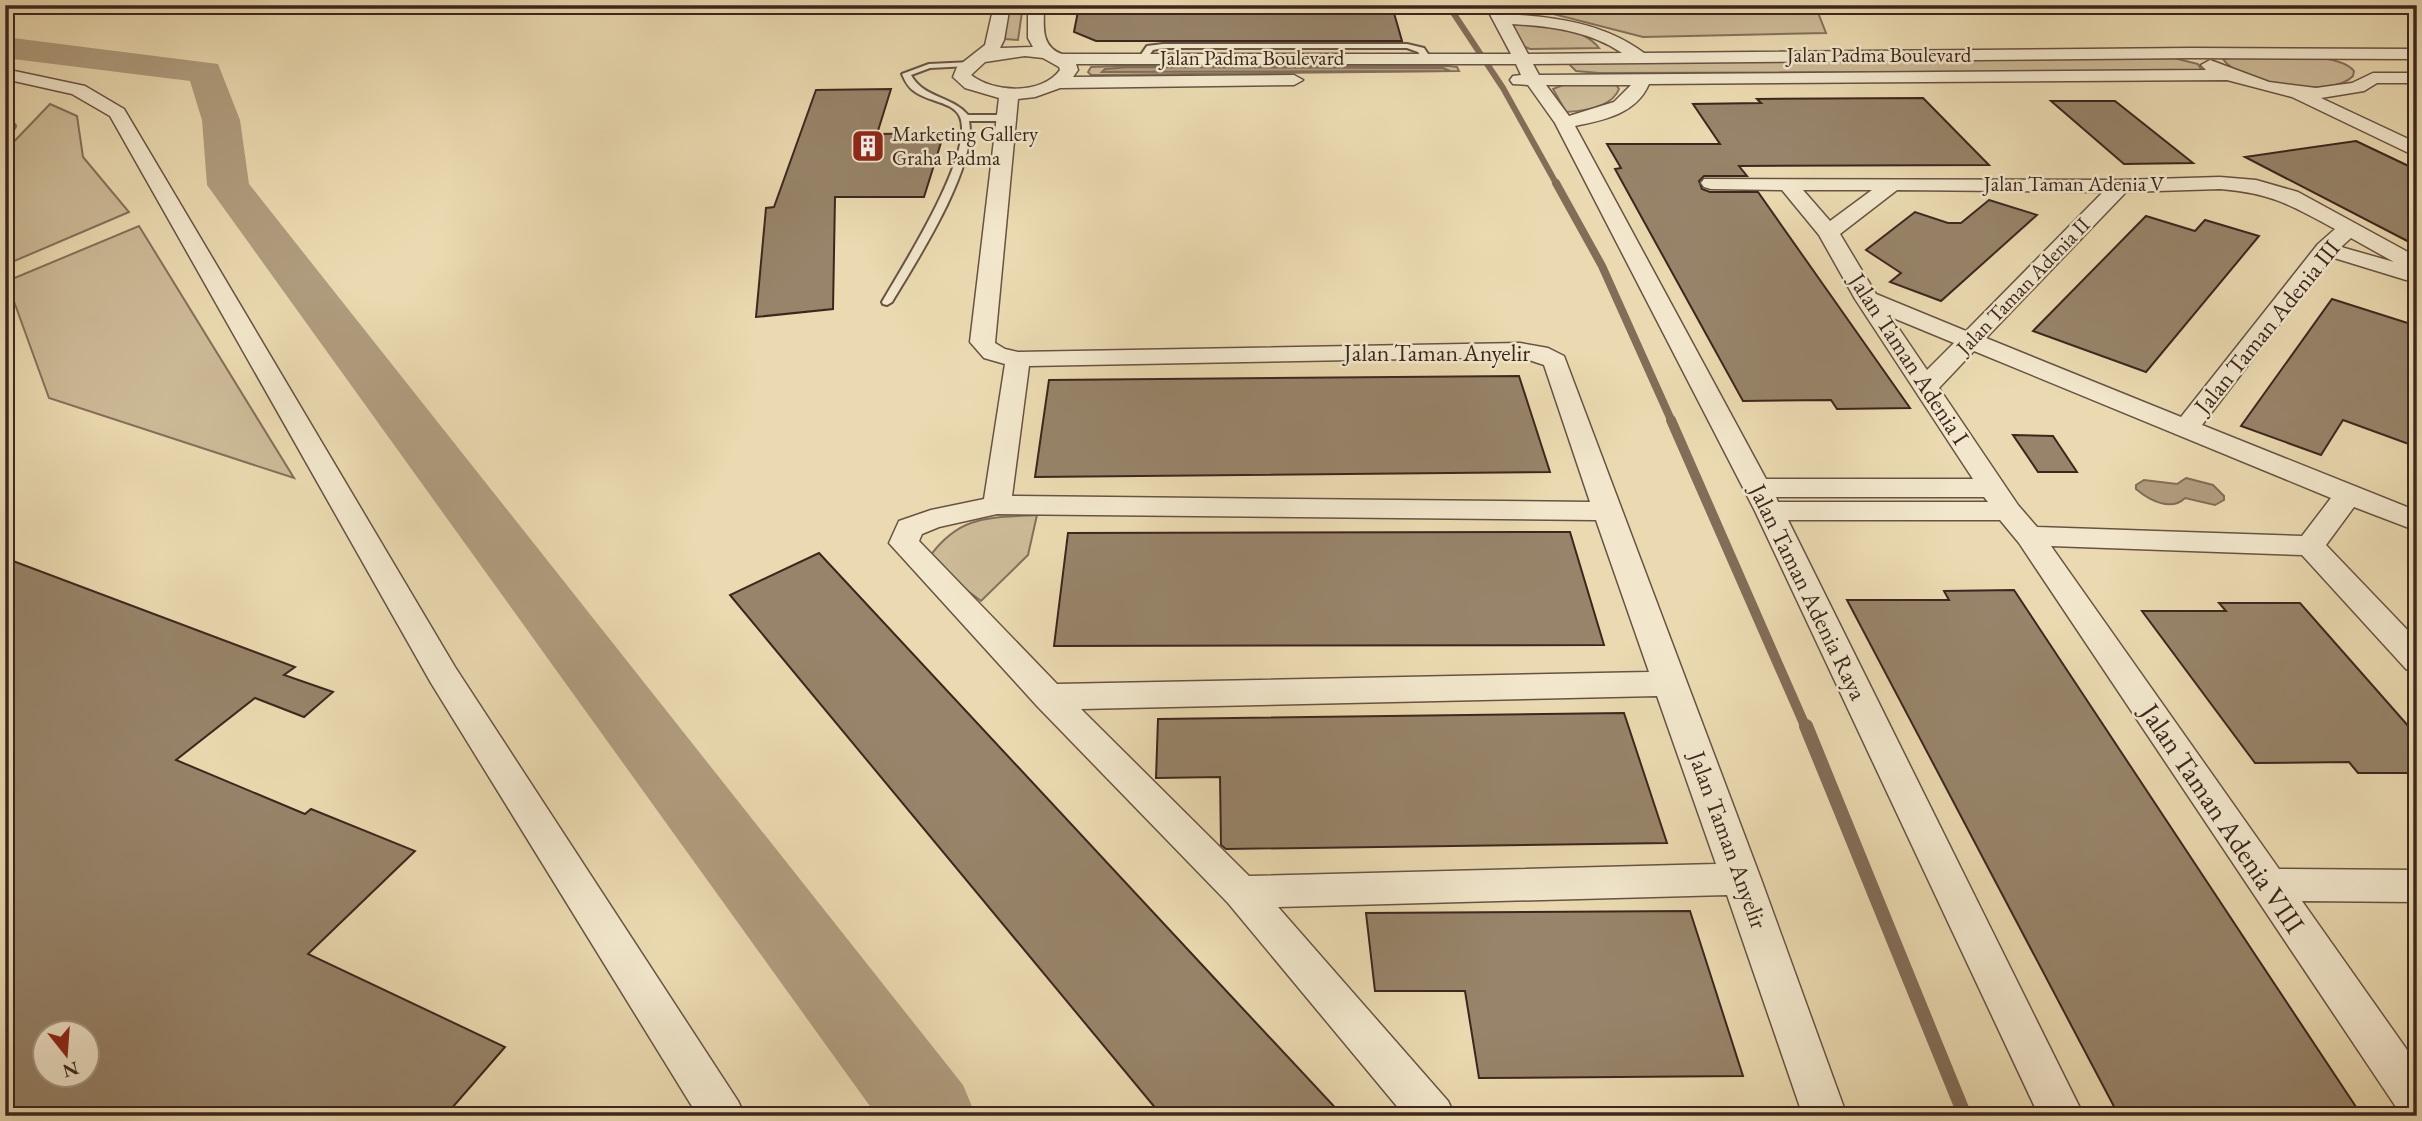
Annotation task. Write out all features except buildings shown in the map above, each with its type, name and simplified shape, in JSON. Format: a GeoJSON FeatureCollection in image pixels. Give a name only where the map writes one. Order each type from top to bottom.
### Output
{"type":"FeatureCollection","features":[{"type":"Feature","properties":{"kind":"street"},"geometry":{"type":"LineString","coordinates":[[974,61],[992,48],[1002,5]]}},
{"type":"Feature","properties":{"kind":"street"},"geometry":{"type":"LineString","coordinates":[[1036,5],[1036,38],[1069,70],[1059,83]]}},
{"type":"Feature","properties":{"kind":"street"},"geometry":{"type":"LineString","coordinates":[[1498,12],[1549,21],[1596,34],[1640,58]]}},
{"type":"Feature","properties":{"kind":"street","name":"Jalan Taman Adenia Raya"},"geometry":{"type":"LineString","coordinates":[[1498,12],[1527,69],[1564,123],[1764,499],[2062,1116]]}},
{"type":"Feature","properties":{"kind":"street","name":"Jalan Padma Boulevard"},"geometry":{"type":"LineString","coordinates":[[1310,80],[1059,83],[1037,90],[1008,106],[967,84],[962,77],[963,71],[974,61],[1012,52],[1142,60],[1432,60],[1642,79],[2226,75]]}},
{"type":"Feature","properties":{"kind":"street"},"geometry":{"type":"LineString","coordinates":[[2192,53],[2226,75],[2259,86],[2292,91],[2344,92],[2364,86],[2373,78],[2417,78]]}},
{"type":"Feature","properties":{"kind":"street"},"geometry":{"type":"LineString","coordinates":[[2343,54],[2417,54]]}},
{"type":"Feature","properties":{"kind":"street"},"geometry":{"type":"LineString","coordinates":[[2343,54],[2366,67],[2373,78]]}},
{"type":"Feature","properties":{"kind":"street","name":"Jalan Padma Boulevard"},"geometry":{"type":"LineString","coordinates":[[1527,69],[1640,58],[2343,54]]}},
{"type":"Feature","properties":{"kind":"street"},"geometry":{"type":"LineString","coordinates":[[1495,80],[1527,69]]}},
{"type":"Feature","properties":{"kind":"street"},"geometry":{"type":"LineString","coordinates":[[5,74],[81,90],[101,98],[117,113],[443,675],[723,1116]]}},
{"type":"Feature","properties":{"kind":"street"},"geometry":{"type":"LineString","coordinates":[[1564,123],[1621,107],[1638,92],[1642,79]]}},
{"type":"Feature","properties":{"kind":"street"},"geometry":{"type":"LineString","coordinates":[[2292,91],[2417,151]]}},
{"type":"Feature","properties":{"kind":"street"},"geometry":{"type":"LineString","coordinates":[[2344,92],[2364,104]]}},
{"type":"Feature","properties":{"kind":"street","name":"Jalan Taman Anyelir"},"geometry":{"type":"LineString","coordinates":[[1008,106],[982,342],[986,350],[995,355],[1018,359],[1520,350],[1539,352],[1556,361],[1606,511],[1742,879],[1825,1116]]}},
{"type":"Feature","properties":{"kind":"street","name":"Jalan Taman Adenia V"},"geometry":{"type":"LineString","coordinates":[[1711,183],[2120,186],[2220,183],[2256,186],[2291,196],[2417,266]]}},
{"type":"Feature","properties":{"kind":"street","name":"Jalan Taman Adenia I"},"geometry":{"type":"LineString","coordinates":[[1787,183],[1828,233],[1867,299],[2010,512]]}},
{"type":"Feature","properties":{"kind":"street"},"geometry":{"type":"LineString","coordinates":[[1828,233],[1893,184]]}},
{"type":"Feature","properties":{"kind":"street","name":"Jalan Taman Adenia II"},"geometry":{"type":"LineString","coordinates":[[1926,386],[2120,186]]}},
{"type":"Feature","properties":{"kind":"street","name":"Jalan Taman Adenia III"},"geometry":{"type":"LineString","coordinates":[[2186,428],[2326,249],[2349,228]]}},
{"type":"Feature","properties":{"kind":"street"},"geometry":{"type":"LineString","coordinates":[[2326,249],[2408,274],[2417,273]]}},
{"type":"Feature","properties":{"kind":"street"},"geometry":{"type":"LineString","coordinates":[[1867,299],[2417,522]]}},
{"type":"Feature","properties":{"kind":"street"},"geometry":{"type":"LineString","coordinates":[[997,505],[1018,359]]}},
{"type":"Feature","properties":{"kind":"street"},"geometry":{"type":"LineString","coordinates":[[2310,546],[2348,495]]}},
{"type":"Feature","properties":{"kind":"street"},"geometry":{"type":"LineString","coordinates":[[1764,499],[2010,512],[2310,546],[2417,661]]}},
{"type":"Feature","properties":{"kind":"street"},"geometry":{"type":"LineString","coordinates":[[1433,1116],[1241,892],[1049,697],[904,544],[909,528],[931,519],[997,505],[1606,511]]}},
{"type":"Feature","properties":{"kind":"street","name":"Jalan Taman Adenia VIII"},"geometry":{"type":"LineString","coordinates":[[2010,512],[2417,1101]]}},
{"type":"Feature","properties":{"kind":"street"},"geometry":{"type":"LineString","coordinates":[[1049,697],[1671,684]]}},
{"type":"Feature","properties":{"kind":"street"},"geometry":{"type":"LineString","coordinates":[[1241,892],[1742,879]]}},
{"type":"Feature","properties":{"kind":"street"},"geometry":{"type":"LineString","coordinates":[[2269,885],[2417,886]]}},
{"type":"Feature","properties":{"kind":"lane"},"geometry":{"type":"LineString","coordinates":[[966,118],[954,108],[916,91],[905,75],[916,68],[974,61]]}},
{"type":"Feature","properties":{"kind":"lane"},"geometry":{"type":"LineString","coordinates":[[966,118],[1008,106]]}},
{"type":"Feature","properties":{"kind":"lane"},"geometry":{"type":"LineString","coordinates":[[887,302],[953,181],[963,152],[966,118]]}},
{"type":"Feature","properties":{"kind":"shaded area"},"geometry":{"type":"Polygon","coordinates":[[[1008,5],[1023,5],[1018,40],[1005,39],[1008,5]]]}},
{"type":"Feature","properties":{"kind":"shaded area"},"geometry":{"type":"Polygon","coordinates":[[[1518,5],[1815,5],[1826,33],[1643,37],[1518,5]]]}},
{"type":"Feature","properties":{"kind":"shaded area"},"geometry":{"type":"Polygon","coordinates":[[[1508,24],[1544,25],[1569,30],[1591,40],[1599,48],[1530,49],[1521,45],[1508,24]]]}},
{"type":"Feature","properties":{"kind":"shaded area"},"geometry":{"type":"Polygon","coordinates":[[[2315,57],[2345,64],[2354,71],[2353,76],[2342,83],[2326,87],[2286,86],[2232,68],[2223,59],[2315,57]]]}},
{"type":"Feature","properties":{"kind":"shaded area"},"geometry":{"type":"Polygon","coordinates":[[[2174,58],[2198,64],[2202,71],[1599,73],[1576,71],[1570,65],[1571,62],[1589,60],[2174,58]]]}},
{"type":"Feature","properties":{"kind":"shaded area"},"geometry":{"type":"Polygon","coordinates":[[[1449,66],[1457,67],[1459,71],[1102,75],[1091,75],[1088,72],[1091,67],[1449,66]]]}},
{"type":"Feature","properties":{"kind":"shaded area"},"geometry":{"type":"Polygon","coordinates":[[[1443,68],[1450,71],[1102,72],[1105,69],[1443,68]]]}},
{"type":"Feature","properties":{"kind":"shaded area"},"geometry":{"type":"Polygon","coordinates":[[[1614,82],[1619,89],[1604,104],[1566,112],[1553,89],[1563,85],[1614,82]]]}},
{"type":"Feature","properties":{"kind":"shaded area"},"geometry":{"type":"Polygon","coordinates":[[[50,104],[77,116],[83,157],[129,212],[5,265],[5,151],[50,104]]]}},
{"type":"Feature","properties":{"kind":"shaded area"},"geometry":{"type":"Polygon","coordinates":[[[139,226],[294,478],[49,398],[12,296],[5,294],[5,282],[139,226]]]}},
{"type":"Feature","properties":{"kind":"shaded area"},"geometry":{"type":"Polygon","coordinates":[[[2186,478],[2213,485],[2224,496],[2224,500],[2215,505],[2185,498],[2167,504],[2147,497],[2136,489],[2136,485],[2144,480],[2177,484],[2186,478]]]}},
{"type":"Feature","properties":{"kind":"shaded area"},"geometry":{"type":"Polygon","coordinates":[[[1037,515],[1028,555],[981,601],[935,566],[930,556],[953,532],[965,525],[991,518],[1037,515]]]}},
{"type":"Feature","properties":{"kind":"waterway"},"geometry":{"type":"LineString","coordinates":[[1448,5],[1503,88],[1557,185]]}},
{"type":"Feature","properties":{"kind":"waterway"},"geometry":{"type":"LineString","coordinates":[[5,47],[205,72],[221,120],[228,185],[931,1116]]}},
{"type":"Feature","properties":{"kind":"waterway"},"geometry":{"type":"LineString","coordinates":[[5,114],[14,126],[5,142]]}},
{"type":"Feature","properties":{"kind":"waterway"},"geometry":{"type":"LineString","coordinates":[[1556,183],[1602,266],[1672,422]]}},
{"type":"Feature","properties":{"kind":"waterway"},"geometry":{"type":"LineString","coordinates":[[1671,420],[1806,728]]}},
{"type":"Feature","properties":{"kind":"waterway"},"geometry":{"type":"LineString","coordinates":[[1806,726],[1965,1116]]}},
{"type":"Feature","properties":{"kind":"place","name":"Marketing Gallery Graha Padma"},"geometry":{"type":"Point","coordinates":[868,146]}}]}
